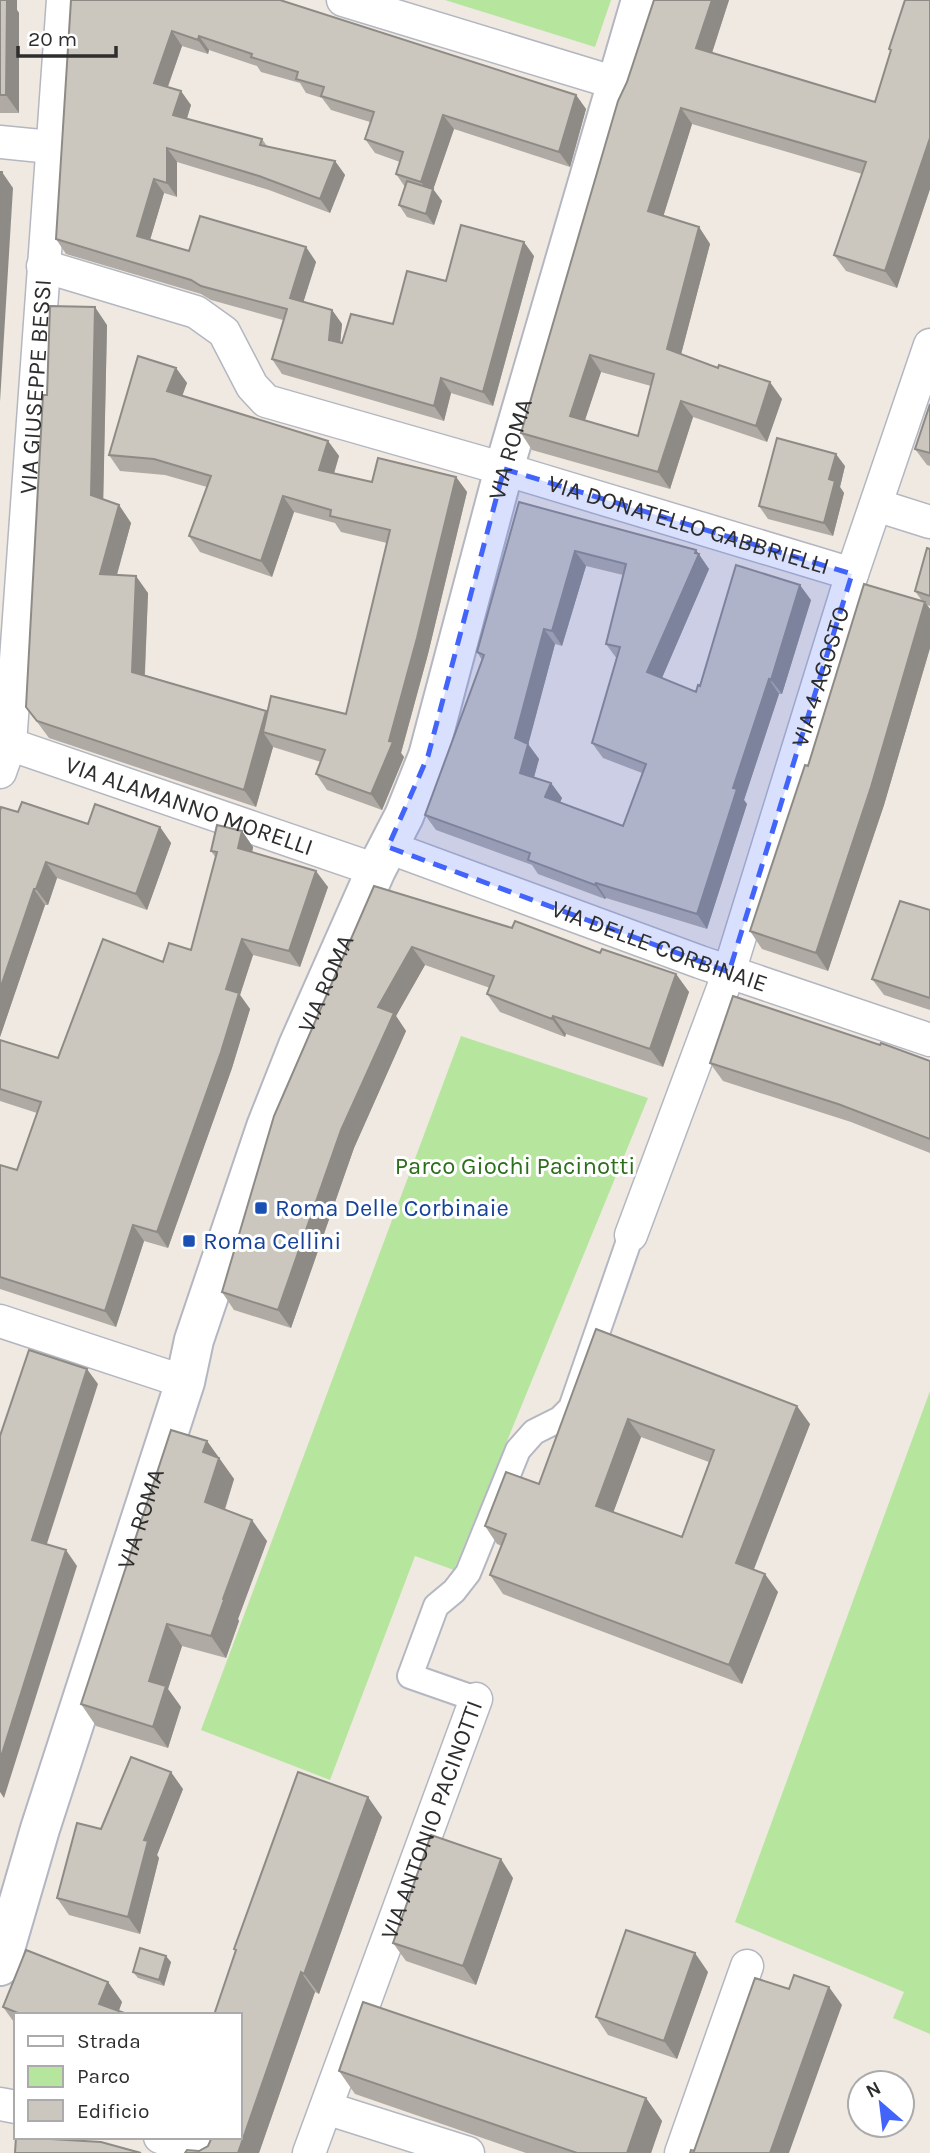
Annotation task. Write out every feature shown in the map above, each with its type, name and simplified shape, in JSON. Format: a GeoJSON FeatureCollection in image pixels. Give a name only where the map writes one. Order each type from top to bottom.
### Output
{"type":"FeatureCollection","features":[{"type":"Feature","properties":{"kind":"main road","name":"VIA ROMA"},"geometry":{"type":"LineString","coordinates":[[0,1966],[40,1829],[185,1382],[194,1340],[266,1127],[298,1046],[428,756],[504,470],[641,0]]}},
{"type":"Feature","properties":{"kind":"street","name":"VIA GIUSEPPE BESSI"},"geometry":{"type":"LineString","coordinates":[[3,752],[63,0]]}},
{"type":"Feature","properties":{"kind":"street"},"geometry":{"type":"LineString","coordinates":[[343,0],[616,83]]}},
{"type":"Feature","properties":{"kind":"street"},"geometry":{"type":"LineString","coordinates":[[0,142],[51,148]]}},
{"type":"Feature","properties":{"kind":"street","name":"VIA DONATELLO GABBRIELLI"},"geometry":{"type":"LineString","coordinates":[[43,266],[196,313],[224,332],[252,386],[266,401],[852,574]]}},
{"type":"Feature","properties":{"kind":"street","name":"VIA 4 AGOSTO"},"geometry":{"type":"LineString","coordinates":[[729,972],[852,574],[930,345]]}},
{"type":"Feature","properties":{"kind":"street"},"geometry":{"type":"LineString","coordinates":[[876,505],[930,522]]}},
{"type":"Feature","properties":{"kind":"street","name":"VIA ALAMANNO MORELLI"},"geometry":{"type":"LineString","coordinates":[[3,752],[382,859]]}},
{"type":"Feature","properties":{"kind":"street","name":"VIA DELLE CORBINAIE"},"geometry":{"type":"LineString","coordinates":[[382,859],[930,1040]]}},
{"type":"Feature","properties":{"kind":"street","name":"VIA ANTONIO PACINOTTI"},"geometry":{"type":"LineString","coordinates":[[309,2153],[476,1699],[411,1676],[436,1606],[454,1591],[468,1573],[518,1450],[534,1432],[560,1419],[571,1408],[631,1235],[729,972]]}},
{"type":"Feature","properties":{"kind":"street"},"geometry":{"type":"LineString","coordinates":[[0,1321],[185,1382]]}},
{"type":"Feature","properties":{"kind":"street"},"geometry":{"type":"LineString","coordinates":[[681,2153],[747,1966]]}},
{"type":"Feature","properties":{"kind":"street"},"geometry":{"type":"LineString","coordinates":[[326,2108],[468,2153]]}},
{"type":"Feature","properties":{"kind":"street"},"geometry":{"type":"LineString","coordinates":[[166,2139],[209,2153]]}},
{"type":"Feature","properties":{"kind":"highlighted area"},"geometry":{"type":"Polygon","coordinates":[[[504,469],[852,574],[729,972],[388,847],[428,756],[504,469]]]}},
{"type":"Feature","properties":{"kind":"green space"},"geometry":{"type":"Polygon","coordinates":[[[445,0],[611,0],[595,47],[445,0]]]}},
{"type":"Feature","properties":{"kind":"green space","name":"Parco Giochi Pacinotti"},"geometry":{"type":"Polygon","coordinates":[[[461,1036],[648,1098],[454,1570],[415,1556],[330,1780],[201,1730],[461,1036]]]}},
{"type":"Feature","properties":{"kind":"green space"},"geometry":{"type":"Polygon","coordinates":[[[930,1391],[930,2034],[893,2018],[904,1992],[735,1922],[930,1391]]]}},
{"type":"Feature","properties":{"kind":"building"},"geometry":{"type":"Polygon","coordinates":[[[0,0],[7,0],[6,95],[0,95],[0,0]]]}},
{"type":"Feature","properties":{"kind":"building"},"geometry":{"type":"Polygon","coordinates":[[[71,0],[280,0],[576,95],[559,152],[443,115],[421,182],[396,174],[403,152],[365,139],[374,112],[321,96],[324,87],[296,79],[298,72],[251,57],[252,54],[199,36],[198,40],[172,31],[154,83],[181,91],[173,115],[262,139],[260,145],[335,161],[320,199],[259,176],[167,148],[167,183],[154,179],[137,236],[189,251],[200,216],[306,247],[290,298],[332,310],[329,340],[342,343],[351,314],[393,324],[407,271],[446,281],[461,225],[524,242],[483,392],[441,378],[434,406],[272,359],[287,309],[201,286],[191,280],[56,239],[71,0]]]}},
{"type":"Feature","properties":{"kind":"building"},"geometry":{"type":"Polygon","coordinates":[[[654,0],[712,0],[696,48],[875,102],[905,0],[930,0],[930,138],[885,271],[834,255],[866,162],[681,108],[648,211],[699,227],[667,349],[718,368],[719,365],[770,382],[756,426],[681,401],[658,472],[521,433],[618,101],[654,0]],[[590,355],[570,416],[638,436],[654,374],[590,355]]]}},
{"type":"Feature","properties":{"kind":"building"},"geometry":{"type":"Polygon","coordinates":[[[0,172],[2,172],[0,206],[0,172]]]}},
{"type":"Feature","properties":{"kind":"building"},"geometry":{"type":"Polygon","coordinates":[[[407,181],[433,189],[426,214],[399,205],[407,181]]]}},
{"type":"Feature","properties":{"kind":"building"},"geometry":{"type":"Polygon","coordinates":[[[50,306],[95,307],[91,495],[119,505],[100,574],[136,576],[132,672],[266,711],[244,790],[37,721],[26,707],[43,395],[47,395],[50,306]]]}},
{"type":"Feature","properties":{"kind":"building"},"geometry":{"type":"Polygon","coordinates":[[[138,356],[176,368],[167,391],[328,441],[319,470],[372,482],[378,458],[456,477],[389,741],[393,742],[371,794],[316,774],[325,750],[263,732],[271,696],[346,714],[390,530],[330,516],[331,510],[283,496],[261,561],[189,536],[211,476],[154,459],[109,455],[138,356]]]}},
{"type":"Feature","properties":{"kind":"building"},"geometry":{"type":"Polygon","coordinates":[[[930,404],[930,453],[915,449],[930,404]]]}},
{"type":"Feature","properties":{"kind":"building"},"geometry":{"type":"Polygon","coordinates":[[[777,438],[836,454],[829,479],[835,481],[824,523],[759,506],[777,438]]]}},
{"type":"Feature","properties":{"kind":"building"},"geometry":{"type":"Polygon","coordinates":[[[519,502],[696,550],[695,553],[699,554],[647,672],[696,692],[736,565],[800,585],[771,680],[769,679],[733,788],[737,789],[697,914],[596,883],[595,885],[528,860],[530,853],[425,815],[484,655],[477,652],[519,502]],[[575,551],[552,631],[544,629],[515,738],[528,744],[520,773],[551,783],[545,797],[623,826],[646,764],[592,743],[620,647],[606,644],[626,564],[575,551]]]}},
{"type":"Feature","properties":{"kind":"building"},"geometry":{"type":"Polygon","coordinates":[[[927,548],[930,549],[930,596],[915,591],[927,548]]]}},
{"type":"Feature","properties":{"kind":"building"},"geometry":{"type":"Polygon","coordinates":[[[864,584],[925,602],[871,787],[816,953],[750,931],[805,765],[808,766],[864,584]]]}},
{"type":"Feature","properties":{"kind":"building"},"geometry":{"type":"Polygon","coordinates":[[[22,802],[88,824],[95,804],[160,827],[136,894],[46,862],[0,989],[0,811],[1,807],[18,812],[22,802]]]}},
{"type":"Feature","properties":{"kind":"building"},"geometry":{"type":"Polygon","coordinates":[[[217,825],[242,831],[238,848],[316,871],[289,951],[242,939],[226,989],[239,993],[221,1052],[157,1232],[133,1225],[105,1311],[0,1277],[0,1165],[17,1170],[41,1102],[0,1089],[0,1040],[58,1058],[103,939],[163,962],[169,943],[191,950],[217,852],[211,851],[217,825]]]}},
{"type":"Feature","properties":{"kind":"building"},"geometry":{"type":"Polygon","coordinates":[[[374,886],[512,928],[515,921],[600,953],[602,949],[676,974],[650,1049],[553,1016],[552,1019],[487,994],[494,976],[412,947],[378,1007],[394,1013],[341,1130],[278,1310],[222,1292],[274,1116],[374,886]]]}},
{"type":"Feature","properties":{"kind":"building"},"geometry":{"type":"Polygon","coordinates":[[[900,901],[930,910],[930,998],[872,979],[900,901]]]}},
{"type":"Feature","properties":{"kind":"building"},"geometry":{"type":"Polygon","coordinates":[[[733,996],[930,1061],[930,1139],[838,1104],[710,1063],[733,996]]]}},
{"type":"Feature","properties":{"kind":"building"},"geometry":{"type":"Polygon","coordinates":[[[596,1329],[797,1406],[736,1563],[765,1574],[729,1665],[490,1575],[506,1534],[485,1526],[506,1472],[539,1484],[596,1329]],[[628,1419],[596,1506],[682,1537],[714,1450],[628,1419]]]}},
{"type":"Feature","properties":{"kind":"building"},"geometry":{"type":"Polygon","coordinates":[[[29,1350],[87,1369],[32,1540],[66,1550],[0,1760],[0,1436],[29,1350]]]}},
{"type":"Feature","properties":{"kind":"building"},"geometry":{"type":"Polygon","coordinates":[[[171,1430],[207,1441],[203,1452],[219,1458],[205,1502],[252,1520],[211,1636],[167,1624],[149,1681],[166,1686],[153,1727],[81,1704],[171,1430]]]}},
{"type":"Feature","properties":{"kind":"building"},"geometry":{"type":"Polygon","coordinates":[[[131,1757],[171,1772],[144,1840],[148,1841],[128,1917],[57,1898],[77,1823],[101,1829],[131,1757]]]}},
{"type":"Feature","properties":{"kind":"building"},"geometry":{"type":"Polygon","coordinates":[[[298,1772],[368,1797],[304,1974],[301,1972],[238,2153],[185,2153],[187,2150],[199,2151],[208,2146],[211,2139],[242,2139],[242,2013],[215,2013],[236,1950],[234,1949],[298,1772]]]}},
{"type":"Feature","properties":{"kind":"building"},"geometry":{"type":"Polygon","coordinates":[[[431,1835],[501,1859],[463,1966],[393,1943],[431,1835]]]}},
{"type":"Feature","properties":{"kind":"building"},"geometry":{"type":"Polygon","coordinates":[[[626,1930],[695,1953],[664,2041],[596,2017],[626,1930]]]}},
{"type":"Feature","properties":{"kind":"building"},"geometry":{"type":"Polygon","coordinates":[[[140,1948],[166,1956],[159,1980],[133,1972],[140,1948]]]}},
{"type":"Feature","properties":{"kind":"building"},"geometry":{"type":"Polygon","coordinates":[[[26,1950],[108,1982],[99,2004],[124,2013],[18,2013],[3,2007],[26,1950]]]}},
{"type":"Feature","properties":{"kind":"building"},"geometry":{"type":"Polygon","coordinates":[[[794,1975],[829,1987],[770,2153],[690,2153],[691,2150],[694,2151],[755,1978],[789,1989],[794,1975]]]}},
{"type":"Feature","properties":{"kind":"building"},"geometry":{"type":"Polygon","coordinates":[[[363,2002],[646,2098],[627,2153],[577,2153],[339,2071],[363,2002]]]}},
{"type":"Feature","properties":{"kind":"building"},"geometry":{"type":"Polygon","coordinates":[[[16,2139],[50,2139],[101,2142],[141,2153],[15,2153],[16,2139]]]}},
{"type":"Feature","properties":{"kind":"place","name":"Roma Delle Corbinaie"},"geometry":{"type":"Point","coordinates":[261,1208]}},
{"type":"Feature","properties":{"kind":"place","name":"Roma Cellini"},"geometry":{"type":"Point","coordinates":[189,1241]}}]}
